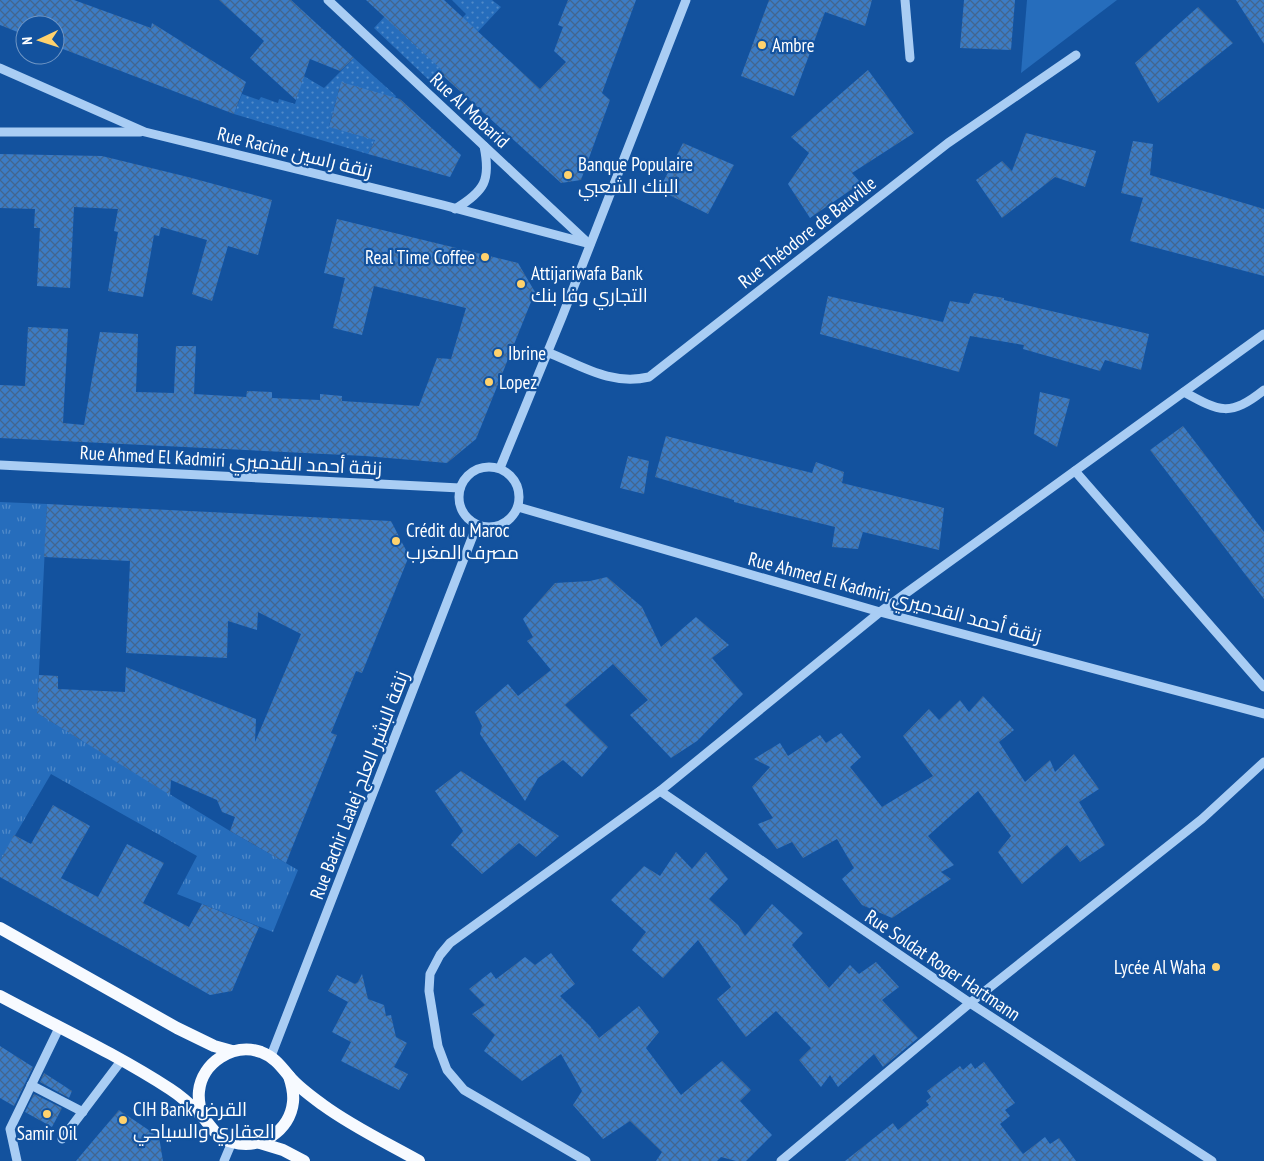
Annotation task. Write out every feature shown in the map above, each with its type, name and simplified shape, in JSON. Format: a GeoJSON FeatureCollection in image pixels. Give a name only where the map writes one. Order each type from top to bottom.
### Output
{"type":"FeatureCollection","features":[{"type":"Feature","properties":{"kind":"main road"},"geometry":{"type":"LineString","coordinates":[[0,928],[177,1028],[214,1046],[232,1051]]}},
{"type":"Feature","properties":{"kind":"main road"},"geometry":{"type":"LineString","coordinates":[[0,996],[172,1090],[203,1117],[221,1137],[232,1142],[260,1143],[277,1133],[290,1116],[293,1103],[293,1090],[289,1076],[282,1065],[271,1056],[259,1051],[246,1049],[232,1051],[220,1057],[210,1066],[202,1078],[199,1104],[203,1117]]}},
{"type":"Feature","properties":{"kind":"main road"},"geometry":{"type":"LineString","coordinates":[[289,1076],[325,1107],[348,1122],[419,1161]]}},
{"type":"Feature","properties":{"kind":"main road"},"geometry":{"type":"LineString","coordinates":[[260,1143],[283,1150],[304,1161]]}},
{"type":"Feature","properties":{"kind":"street","name":"Rue Al Mobarid"},"geometry":{"type":"LineString","coordinates":[[328,0],[590,244]]}},
{"type":"Feature","properties":{"kind":"street"},"geometry":{"type":"LineString","coordinates":[[500,468],[686,0]]}},
{"type":"Feature","properties":{"kind":"street"},"geometry":{"type":"LineString","coordinates":[[905,0],[910,58]]}},
{"type":"Feature","properties":{"kind":"street","name":"Rue Théodore de Bauville"},"geometry":{"type":"LineString","coordinates":[[547,352],[608,378],[637,380],[649,377],[948,143],[1076,55]]}},
{"type":"Feature","properties":{"kind":"street","name":"Rue Racine زنقة راسين"},"geometry":{"type":"LineString","coordinates":[[0,68],[145,132],[455,208],[590,244]]}},
{"type":"Feature","properties":{"kind":"street"},"geometry":{"type":"LineString","coordinates":[[0,132],[145,132]]}},
{"type":"Feature","properties":{"kind":"street"},"geometry":{"type":"LineString","coordinates":[[455,208],[474,197],[482,188],[488,167],[484,145]]}},
{"type":"Feature","properties":{"kind":"street"},"geometry":{"type":"LineString","coordinates":[[586,1161],[464,1090],[447,1070],[438,1046],[429,991],[430,974],[440,955],[450,943],[660,791],[880,612],[1264,334]]}},
{"type":"Feature","properties":{"kind":"street"},"geometry":{"type":"LineString","coordinates":[[1184,392],[1206,404],[1228,410],[1249,402],[1264,390]]}},
{"type":"Feature","properties":{"kind":"street","name":"Rue Ahmed El Kadmiri زنقة أحمد القدميري"},"geometry":{"type":"LineString","coordinates":[[0,465],[460,488]]}},
{"type":"Feature","properties":{"kind":"street"},"geometry":{"type":"LineString","coordinates":[[480,467],[500,468],[515,480],[520,498],[518,507],[514,516],[498,526],[477,525],[465,515],[460,507],[460,488],[464,479],[480,467]]}},
{"type":"Feature","properties":{"kind":"street"},"geometry":{"type":"LineString","coordinates":[[1075,471],[1264,687]]}},
{"type":"Feature","properties":{"kind":"street","name":"Rue Ahmed El Kadmiri زنقة أحمد القدميري"},"geometry":{"type":"LineString","coordinates":[[518,507],[880,612],[1264,714]]}},
{"type":"Feature","properties":{"kind":"street","name":"Rue Bachir Laalej زنقة البشير العلج"},"geometry":{"type":"LineString","coordinates":[[271,1056],[477,525]]}},
{"type":"Feature","properties":{"kind":"street"},"geometry":{"type":"LineString","coordinates":[[781,1161],[970,1003],[1202,819],[1264,762]]}},
{"type":"Feature","properties":{"kind":"street","name":"Rue Soldat Roger Hartmann"},"geometry":{"type":"LineString","coordinates":[[660,791],[970,1003],[1208,1160]]}},
{"type":"Feature","properties":{"kind":"street"},"geometry":{"type":"LineString","coordinates":[[17,1161],[10,1129],[59,1028]]}},
{"type":"Feature","properties":{"kind":"street"},"geometry":{"type":"LineString","coordinates":[[62,1139],[121,1061]]}},
{"type":"Feature","properties":{"kind":"street"},"geometry":{"type":"LineString","coordinates":[[31,1085],[83,1112]]}},
{"type":"Feature","properties":{"kind":"street"},"geometry":{"type":"LineString","coordinates":[[224,1161],[232,1142]]}},
{"type":"Feature","properties":{"kind":"green space"},"geometry":{"type":"Polygon","coordinates":[[[400,0],[427,56],[466,14],[452,0],[492,0],[501,7],[431,82],[374,28],[400,0]]]}},
{"type":"Feature","properties":{"kind":"green space"},"geometry":{"type":"Polygon","coordinates":[[[1027,0],[1117,0],[1021,73],[1027,0]]]}},
{"type":"Feature","properties":{"kind":"green space"},"geometry":{"type":"Polygon","coordinates":[[[258,49],[324,88],[354,58],[396,96],[368,154],[234,114],[242,94],[259,100],[261,97],[278,103],[279,99],[295,104],[300,87],[254,62],[258,49]],[[341,82],[329,126],[345,131],[341,82]]]}},
{"type":"Feature","properties":{"kind":"green space"},"geometry":{"type":"Polygon","coordinates":[[[0,502],[47,504],[37,713],[230,831],[298,870],[273,932],[177,894],[197,856],[51,774],[0,861],[0,502]]]}},
{"type":"Feature","properties":{"kind":"building"},"geometry":{"type":"Polygon","coordinates":[[[0,0],[74,0],[151,28],[152,23],[246,82],[234,114],[65,50],[65,15],[15,15],[15,31],[0,25],[0,0]]]}},
{"type":"Feature","properties":{"kind":"building"},"geometry":{"type":"Polygon","coordinates":[[[219,0],[291,0],[354,58],[340,71],[310,59],[296,100],[250,58],[264,41],[219,0]]]}},
{"type":"Feature","properties":{"kind":"building"},"geometry":{"type":"Polygon","coordinates":[[[366,0],[444,0],[540,89],[566,62],[554,51],[563,27],[558,25],[568,0],[636,0],[602,93],[610,100],[581,180],[561,183],[440,73],[442,70],[366,0]]]}},
{"type":"Feature","properties":{"kind":"building"},"geometry":{"type":"Polygon","coordinates":[[[769,0],[872,0],[865,26],[825,12],[794,96],[741,76],[769,0]]]}},
{"type":"Feature","properties":{"kind":"building"},"geometry":{"type":"Polygon","coordinates":[[[964,0],[1015,0],[1011,50],[960,48],[964,0]]]}},
{"type":"Feature","properties":{"kind":"building"},"geometry":{"type":"Polygon","coordinates":[[[1236,0],[1264,0],[1264,44],[1236,0]]]}},
{"type":"Feature","properties":{"kind":"building"},"geometry":{"type":"Polygon","coordinates":[[[1198,7],[1233,43],[1158,103],[1135,63],[1198,7]]]}},
{"type":"Feature","properties":{"kind":"building"},"geometry":{"type":"Polygon","coordinates":[[[868,70],[914,133],[852,173],[861,183],[810,218],[788,184],[809,153],[791,137],[868,70]]]}},
{"type":"Feature","properties":{"kind":"building"},"geometry":{"type":"Polygon","coordinates":[[[341,82],[400,99],[461,155],[450,177],[368,154],[375,140],[329,127],[341,82]]]}},
{"type":"Feature","properties":{"kind":"building"},"geometry":{"type":"Polygon","coordinates":[[[1026,133],[1096,151],[1085,187],[1055,177],[1002,218],[976,180],[1002,161],[1012,171],[1026,133]]]}},
{"type":"Feature","properties":{"kind":"building"},"geometry":{"type":"Polygon","coordinates":[[[1133,141],[1153,144],[1150,175],[1264,209],[1264,276],[1130,241],[1143,198],[1121,193],[1133,141]]]}},
{"type":"Feature","properties":{"kind":"building"},"geometry":{"type":"Polygon","coordinates":[[[683,143],[734,165],[708,214],[659,190],[683,143]]]}},
{"type":"Feature","properties":{"kind":"building"},"geometry":{"type":"Polygon","coordinates":[[[0,154],[102,156],[272,200],[258,255],[228,246],[212,301],[192,294],[207,240],[161,227],[159,236],[154,235],[143,297],[108,291],[118,232],[114,231],[118,209],[74,207],[70,288],[37,286],[40,228],[34,228],[35,209],[0,208],[0,154]]]}},
{"type":"Feature","properties":{"kind":"building"},"geometry":{"type":"Polygon","coordinates":[[[337,219],[518,263],[535,292],[476,439],[447,463],[365,456],[0,438],[0,385],[25,386],[28,327],[68,329],[63,423],[84,425],[100,332],[138,334],[136,392],[174,393],[176,346],[196,346],[194,394],[246,397],[247,391],[272,392],[272,398],[320,400],[320,394],[342,396],[342,401],[419,406],[437,358],[451,359],[466,308],[374,286],[362,335],[333,328],[345,278],[324,273],[337,219]]]}},
{"type":"Feature","properties":{"kind":"building"},"geometry":{"type":"Polygon","coordinates":[[[974,293],[1004,298],[1004,300],[1149,334],[1141,370],[1105,360],[1100,371],[1023,349],[1024,345],[970,336],[959,372],[820,334],[828,296],[943,322],[950,301],[969,304],[974,293]]]}},
{"type":"Feature","properties":{"kind":"building"},"geometry":{"type":"Polygon","coordinates":[[[1040,392],[1070,399],[1057,447],[1034,434],[1040,392]]]}},
{"type":"Feature","properties":{"kind":"building"},"geometry":{"type":"Polygon","coordinates":[[[1183,426],[1264,532],[1264,599],[1150,450],[1183,426]]]}},
{"type":"Feature","properties":{"kind":"building"},"geometry":{"type":"Polygon","coordinates":[[[666,436],[812,473],[816,462],[844,472],[842,483],[944,508],[939,550],[863,532],[858,549],[832,547],[835,527],[734,502],[734,500],[655,477],[666,436]]]}},
{"type":"Feature","properties":{"kind":"building"},"geometry":{"type":"Polygon","coordinates":[[[628,456],[649,461],[644,494],[620,488],[628,456]]]}},
{"type":"Feature","properties":{"kind":"building"},"geometry":{"type":"Polygon","coordinates":[[[47,504],[391,521],[409,556],[362,673],[356,671],[331,733],[337,735],[286,863],[230,831],[235,817],[222,812],[217,800],[171,780],[170,795],[37,713],[39,675],[58,676],[58,689],[125,692],[126,667],[256,719],[255,742],[301,634],[258,612],[257,630],[228,621],[227,658],[126,653],[130,561],[44,557],[47,504]]]}},
{"type":"Feature","properties":{"kind":"building"},"geometry":{"type":"Polygon","coordinates":[[[607,577],[642,607],[661,647],[696,617],[729,645],[712,658],[743,694],[697,741],[671,758],[630,715],[648,700],[613,664],[565,705],[608,747],[582,777],[563,760],[538,778],[525,801],[480,734],[482,726],[475,712],[508,684],[518,696],[551,670],[527,641],[533,637],[523,619],[555,583],[590,581],[607,577]]]}},
{"type":"Feature","properties":{"kind":"building"},"geometry":{"type":"Polygon","coordinates":[[[983,696],[1014,730],[999,742],[1025,782],[1050,760],[1055,772],[1074,754],[1099,789],[1079,802],[1105,845],[1080,862],[1067,845],[1022,884],[998,852],[1011,836],[978,791],[928,836],[954,865],[941,872],[951,879],[892,918],[862,905],[842,879],[854,868],[837,839],[803,858],[792,842],[777,849],[758,824],[773,818],[752,787],[770,767],[754,759],[780,743],[788,756],[820,735],[826,743],[841,733],[861,757],[850,767],[882,807],[933,776],[903,736],[929,709],[939,720],[960,700],[969,712],[983,696]]]}},
{"type":"Feature","properties":{"kind":"building"},"geometry":{"type":"Polygon","coordinates":[[[461,771],[559,836],[536,857],[519,843],[482,874],[451,845],[463,831],[435,791],[461,771]]]}},
{"type":"Feature","properties":{"kind":"building"},"geometry":{"type":"Polygon","coordinates":[[[53,805],[90,826],[61,878],[98,897],[127,844],[164,863],[143,903],[189,927],[202,904],[259,927],[232,991],[210,995],[0,877],[0,861],[14,835],[31,844],[53,805]]]}},
{"type":"Feature","properties":{"kind":"building"},"geometry":{"type":"Polygon","coordinates":[[[676,852],[692,869],[706,852],[728,879],[709,899],[738,925],[745,936],[772,904],[803,933],[792,945],[829,988],[850,965],[859,974],[876,962],[899,987],[882,1000],[918,1038],[883,1067],[874,1054],[838,1087],[830,1075],[821,1087],[799,1060],[811,1048],[776,1011],[746,1037],[717,999],[731,987],[698,940],[663,978],[632,950],[646,932],[611,900],[644,866],[660,876],[676,852]]]}},
{"type":"Feature","properties":{"kind":"building"},"geometry":{"type":"Polygon","coordinates":[[[551,953],[575,984],[560,996],[590,1026],[599,1038],[639,1006],[659,1032],[646,1048],[681,1095],[722,1061],[751,1090],[740,1101],[772,1135],[746,1161],[736,1161],[721,1157],[717,1161],[656,1161],[662,1152],[630,1121],[603,1139],[573,1105],[582,1091],[561,1054],[522,1081],[484,1051],[495,1035],[472,1014],[485,1005],[469,989],[491,972],[496,979],[525,957],[535,965],[551,953]]]}},
{"type":"Feature","properties":{"kind":"building"},"geometry":{"type":"Polygon","coordinates":[[[362,974],[368,999],[384,1005],[386,1016],[391,1015],[396,1037],[407,1043],[394,1067],[408,1074],[399,1090],[341,1061],[351,1042],[332,1032],[348,1002],[328,991],[337,975],[355,984],[362,974]]]}},
{"type":"Feature","properties":{"kind":"building"},"geometry":{"type":"Polygon","coordinates":[[[0,1046],[33,1067],[14,1106],[0,1098],[0,1046]]]}},
{"type":"Feature","properties":{"kind":"building"},"geometry":{"type":"Polygon","coordinates":[[[984,1062],[1015,1103],[1005,1110],[1010,1116],[1000,1124],[1023,1154],[1045,1137],[1050,1144],[1059,1138],[1076,1161],[845,1161],[893,1123],[898,1130],[929,1105],[926,1101],[931,1097],[927,1091],[960,1066],[963,1070],[971,1063],[975,1069],[984,1062]]]}},
{"type":"Feature","properties":{"kind":"building"},"geometry":{"type":"Polygon","coordinates":[[[44,1073],[72,1091],[69,1098],[40,1082],[44,1073]]]}},
{"type":"Feature","properties":{"kind":"building"},"geometry":{"type":"Polygon","coordinates":[[[34,1094],[62,1108],[52,1127],[25,1112],[34,1094]]]}},
{"type":"Feature","properties":{"kind":"building"},"geometry":{"type":"Polygon","coordinates":[[[119,1110],[159,1137],[163,1161],[76,1161],[119,1110]]]}},
{"type":"Feature","properties":{"kind":"place","name":"Ambre"},"geometry":{"type":"Point","coordinates":[762,45]}},
{"type":"Feature","properties":{"kind":"place","name":"Banque Populaire البنك الشعبي"},"geometry":{"type":"Point","coordinates":[568,175]}},
{"type":"Feature","properties":{"kind":"place","name":"Real Time Coffee"},"geometry":{"type":"Point","coordinates":[485,257]}},
{"type":"Feature","properties":{"kind":"place","name":"Attijariwafa Bank التجاري وفا بنك"},"geometry":{"type":"Point","coordinates":[521,284]}},
{"type":"Feature","properties":{"kind":"place","name":"Ibrine"},"geometry":{"type":"Point","coordinates":[498,353]}},
{"type":"Feature","properties":{"kind":"place","name":"Lopez"},"geometry":{"type":"Point","coordinates":[489,382]}},
{"type":"Feature","properties":{"kind":"place","name":"Crédit du Maroc مصرف المغرب"},"geometry":{"type":"Point","coordinates":[396,541]}},
{"type":"Feature","properties":{"kind":"place","name":"Lycée Al Waha"},"geometry":{"type":"Point","coordinates":[1216,967]}},
{"type":"Feature","properties":{"kind":"place","name":"Samir Oil"},"geometry":{"type":"Point","coordinates":[47,1114]}},
{"type":"Feature","properties":{"kind":"place","name":"CIH Bank القرض العقاري والسياحي"},"geometry":{"type":"Point","coordinates":[123,1120]}}]}
